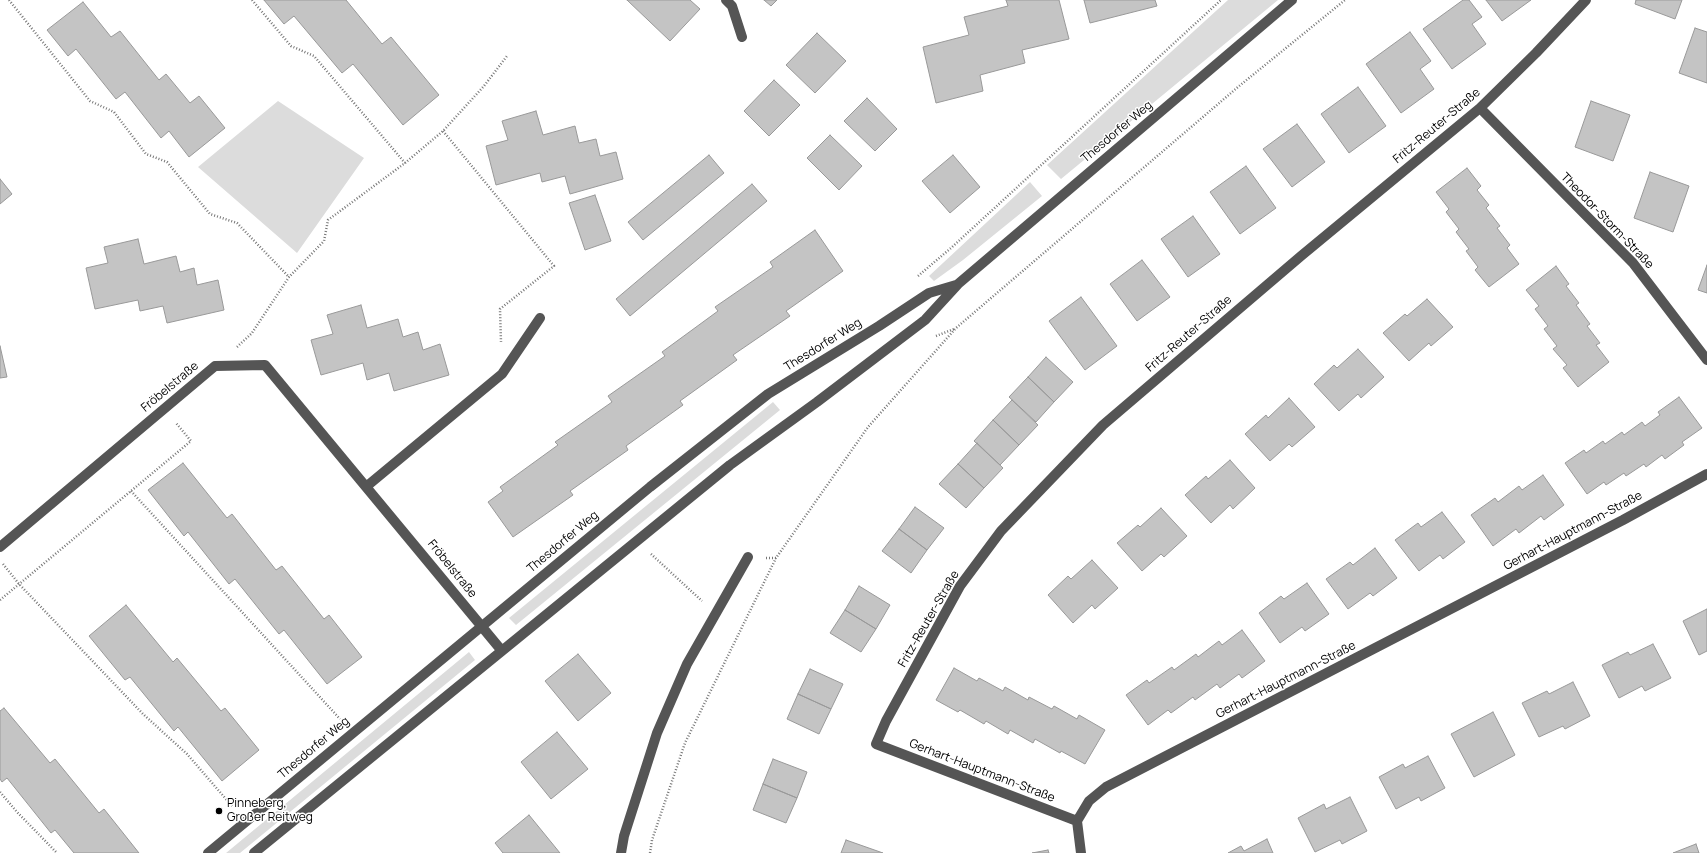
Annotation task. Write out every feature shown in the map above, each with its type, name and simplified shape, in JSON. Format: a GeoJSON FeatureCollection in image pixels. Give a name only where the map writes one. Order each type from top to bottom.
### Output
{"type":"FeatureCollection","features":[{"type":"Feature","properties":{"kind":"street"},"geometry":{"type":"LineString","coordinates":[[726,0],[732,6],[742,37]]}},
{"type":"Feature","properties":{"kind":"street","name":"Thesdorfer Weg"},"geometry":{"type":"LineString","coordinates":[[254,853],[730,465],[817,402],[925,320],[958,284],[1292,0]]}},
{"type":"Feature","properties":{"kind":"street","name":"Fritz-Reuter-Straße"},"geometry":{"type":"LineString","coordinates":[[876,744],[886,721],[960,586],[1006,526],[1103,425],[1301,256],[1480,108],[1536,53],[1586,0]]}},
{"type":"Feature","properties":{"kind":"street","name":"Theodor-Storm-Straße"},"geometry":{"type":"LineString","coordinates":[[1480,108],[1633,264],[1707,360]]}},
{"type":"Feature","properties":{"kind":"street","name":"Thesdorfer Weg"},"geometry":{"type":"LineString","coordinates":[[208,853],[650,487],[768,394],[879,326],[929,293],[958,284]]}},
{"type":"Feature","properties":{"kind":"street"},"geometry":{"type":"LineString","coordinates":[[367,486],[502,374],[540,318]]}},
{"type":"Feature","properties":{"kind":"street","name":"Fröbelstraße"},"geometry":{"type":"LineString","coordinates":[[0,546],[215,366],[266,365],[502,651]]}},
{"type":"Feature","properties":{"kind":"street","name":"Gerhart-Hauptmann-Straße"},"geometry":{"type":"LineString","coordinates":[[876,744],[1077,820],[1089,801],[1106,787],[1608,528],[1707,474]]}},
{"type":"Feature","properties":{"kind":"street"},"geometry":{"type":"LineString","coordinates":[[621,853],[624,836],[657,733],[687,664],[748,557]]}},
{"type":"Feature","properties":{"kind":"street"},"geometry":{"type":"LineString","coordinates":[[1077,820],[1081,853]]}},
{"type":"Feature","properties":{"kind":"path"},"geometry":{"type":"LineString","coordinates":[[9,0],[90,101],[114,112],[146,154],[167,162],[210,214],[237,223],[289,277]]}},
{"type":"Feature","properties":{"kind":"path"},"geometry":{"type":"LineString","coordinates":[[252,0],[291,46],[314,56],[405,163]]}},
{"type":"Feature","properties":{"kind":"path"},"geometry":{"type":"LineString","coordinates":[[916,278],[951,248],[1221,0]]}},
{"type":"Feature","properties":{"kind":"path"},"geometry":{"type":"LineString","coordinates":[[650,853],[652,840],[685,743],[776,558],[868,427],[956,328],[1238,86],[1346,0]]}},
{"type":"Feature","properties":{"kind":"path"},"geometry":{"type":"LineString","coordinates":[[215,366],[252,333],[289,277],[324,241],[328,220],[405,163],[444,131],[484,86],[507,56]]}},
{"type":"Feature","properties":{"kind":"path"},"geometry":{"type":"LineString","coordinates":[[444,131],[554,266],[500,309],[502,374]]}},
{"type":"Feature","properties":{"kind":"path"},"geometry":{"type":"LineString","coordinates":[[0,600],[191,441],[164,408]]}},
{"type":"Feature","properties":{"kind":"path"},"geometry":{"type":"LineString","coordinates":[[131,491],[352,733]]}},
{"type":"Feature","properties":{"kind":"path"},"geometry":{"type":"LineString","coordinates":[[651,554],[716,613]]}},
{"type":"Feature","properties":{"kind":"path"},"geometry":{"type":"LineString","coordinates":[[748,557],[776,558]]}},
{"type":"Feature","properties":{"kind":"path"},"geometry":{"type":"LineString","coordinates":[[0,561],[19,584],[143,714],[187,754],[232,806]]}},
{"type":"Feature","properties":{"kind":"path"},"geometry":{"type":"LineString","coordinates":[[0,792],[17,812],[57,853]]}},
{"type":"Feature","properties":{"kind":"shaded area"},"geometry":{"type":"Polygon","coordinates":[[[1228,0],[1278,0],[1061,179],[1047,165],[1228,0]]]}},
{"type":"Feature","properties":{"kind":"shaded area"},"geometry":{"type":"Polygon","coordinates":[[[278,101],[364,158],[297,253],[198,167],[278,101]]]}},
{"type":"Feature","properties":{"kind":"shaded area"},"geometry":{"type":"Polygon","coordinates":[[[1030,182],[1042,196],[963,260],[934,281],[929,276],[1030,182]]]}},
{"type":"Feature","properties":{"kind":"shaded area"},"geometry":{"type":"Polygon","coordinates":[[[773,402],[780,410],[516,625],[509,618],[773,402]]]}},
{"type":"Feature","properties":{"kind":"shaded area"},"geometry":{"type":"Polygon","coordinates":[[[469,652],[475,660],[240,853],[226,853],[469,652]]]}},
{"type":"Feature","properties":{"kind":"building"},"geometry":{"type":"Polygon","coordinates":[[[264,0],[346,0],[382,44],[391,37],[439,95],[403,125],[353,64],[342,73],[294,16],[284,24],[264,0]]]}},
{"type":"Feature","properties":{"kind":"building"},"geometry":{"type":"Polygon","coordinates":[[[627,0],[690,0],[700,9],[670,41],[627,0]]]}},
{"type":"Feature","properties":{"kind":"building"},"geometry":{"type":"Polygon","coordinates":[[[764,0],[777,0],[771,6],[764,0]]]}},
{"type":"Feature","properties":{"kind":"building"},"geometry":{"type":"Polygon","coordinates":[[[1006,0],[1059,0],[1069,39],[1022,50],[1025,63],[980,75],[983,91],[936,103],[923,47],[969,35],[964,17],[1008,6],[1006,0]]]}},
{"type":"Feature","properties":{"kind":"building"},"geometry":{"type":"Polygon","coordinates":[[[1084,0],[1155,0],[1157,6],[1090,23],[1084,0]]]}},
{"type":"Feature","properties":{"kind":"building"},"geometry":{"type":"Polygon","coordinates":[[[1463,0],[1469,0],[1482,17],[1472,24],[1486,44],[1452,69],[1423,29],[1463,0]]]}},
{"type":"Feature","properties":{"kind":"building"},"geometry":{"type":"Polygon","coordinates":[[[1486,0],[1531,0],[1502,21],[1486,0]]]}},
{"type":"Feature","properties":{"kind":"building"},"geometry":{"type":"Polygon","coordinates":[[[1636,0],[1682,0],[1675,19],[1635,4],[1636,0]]]}},
{"type":"Feature","properties":{"kind":"building"},"geometry":{"type":"Polygon","coordinates":[[[83,2],[111,37],[120,31],[159,80],[166,74],[190,103],[199,96],[225,128],[189,157],[169,131],[161,138],[125,92],[116,99],[76,49],[68,56],[47,30],[83,2]]]}},
{"type":"Feature","properties":{"kind":"building"},"geometry":{"type":"Polygon","coordinates":[[[1695,28],[1707,32],[1707,83],[1679,73],[1695,28]]]}},
{"type":"Feature","properties":{"kind":"building"},"geometry":{"type":"Polygon","coordinates":[[[1410,32],[1431,61],[1420,69],[1434,89],[1401,113],[1366,64],[1410,32]]]}},
{"type":"Feature","properties":{"kind":"building"},"geometry":{"type":"Polygon","coordinates":[[[817,33],[846,61],[815,93],[786,65],[817,33]]]}},
{"type":"Feature","properties":{"kind":"building"},"geometry":{"type":"Polygon","coordinates":[[[774,80],[800,105],[769,136],[744,111],[774,80]]]}},
{"type":"Feature","properties":{"kind":"building"},"geometry":{"type":"Polygon","coordinates":[[[1358,87],[1386,126],[1349,153],[1321,114],[1358,87]]]}},
{"type":"Feature","properties":{"kind":"building"},"geometry":{"type":"Polygon","coordinates":[[[867,98],[897,129],[875,151],[844,121],[867,98]]]}},
{"type":"Feature","properties":{"kind":"building"},"geometry":{"type":"Polygon","coordinates":[[[1591,101],[1630,115],[1613,161],[1575,147],[1591,101]]]}},
{"type":"Feature","properties":{"kind":"building"},"geometry":{"type":"Polygon","coordinates":[[[536,111],[543,135],[575,126],[579,143],[596,139],[600,156],[616,152],[623,179],[570,194],[565,176],[542,182],[540,173],[496,185],[486,146],[508,140],[502,121],[536,111]]]}},
{"type":"Feature","properties":{"kind":"building"},"geometry":{"type":"Polygon","coordinates":[[[1297,124],[1325,162],[1292,187],[1263,149],[1297,124]]]}},
{"type":"Feature","properties":{"kind":"building"},"geometry":{"type":"Polygon","coordinates":[[[830,135],[862,166],[839,190],[807,158],[830,135]]]}},
{"type":"Feature","properties":{"kind":"building"},"geometry":{"type":"Polygon","coordinates":[[[709,155],[724,173],[643,240],[628,222],[709,155]]]}},
{"type":"Feature","properties":{"kind":"building"},"geometry":{"type":"Polygon","coordinates":[[[953,155],[980,187],[950,213],[922,181],[953,155]]]}},
{"type":"Feature","properties":{"kind":"building"},"geometry":{"type":"Polygon","coordinates":[[[1246,166],[1276,208],[1240,234],[1210,192],[1246,166]]]}},
{"type":"Feature","properties":{"kind":"building"},"geometry":{"type":"Polygon","coordinates":[[[1467,168],[1481,186],[1477,190],[1489,205],[1486,208],[1500,226],[1497,228],[1510,245],[1507,248],[1519,264],[1489,287],[1475,270],[1478,267],[1466,251],[1469,249],[1456,232],[1459,229],[1446,212],[1449,209],[1436,192],[1467,168]]]}},
{"type":"Feature","properties":{"kind":"building"},"geometry":{"type":"Polygon","coordinates":[[[1650,172],[1689,186],[1673,232],[1634,218],[1650,172]]]}},
{"type":"Feature","properties":{"kind":"building"},"geometry":{"type":"Polygon","coordinates":[[[0,179],[12,194],[0,204],[0,179]]]}},
{"type":"Feature","properties":{"kind":"building"},"geometry":{"type":"Polygon","coordinates":[[[752,184],[767,201],[630,316],[616,299],[752,184]]]}},
{"type":"Feature","properties":{"kind":"building"},"geometry":{"type":"Polygon","coordinates":[[[595,195],[611,241],[585,250],[569,203],[595,195]]]}},
{"type":"Feature","properties":{"kind":"building"},"geometry":{"type":"Polygon","coordinates":[[[1193,216],[1220,254],[1188,277],[1161,239],[1193,216]]]}},
{"type":"Feature","properties":{"kind":"building"},"geometry":{"type":"Polygon","coordinates":[[[815,230],[843,271],[786,311],[790,316],[733,355],[737,360],[680,401],[683,405],[626,446],[628,450],[570,491],[573,495],[513,537],[488,502],[503,491],[500,487],[558,445],[555,442],[612,402],[608,396],[665,356],[662,352],[718,311],[715,307],[773,267],[770,262],[815,230]]]}},
{"type":"Feature","properties":{"kind":"building"},"geometry":{"type":"Polygon","coordinates":[[[138,239],[144,264],[176,256],[180,272],[194,268],[197,285],[218,280],[224,310],[167,323],[163,306],[140,311],[138,300],[95,309],[86,268],[108,263],[104,247],[138,239]]]}},
{"type":"Feature","properties":{"kind":"building"},"geometry":{"type":"Polygon","coordinates":[[[1142,260],[1170,297],[1137,321],[1110,284],[1142,260]]]}},
{"type":"Feature","properties":{"kind":"building"},"geometry":{"type":"Polygon","coordinates":[[[1707,265],[1707,293],[1698,290],[1707,265]]]}},
{"type":"Feature","properties":{"kind":"building"},"geometry":{"type":"Polygon","coordinates":[[[1556,266],[1569,284],[1566,286],[1579,303],[1576,305],[1590,324],[1587,326],[1600,343],[1596,345],[1609,362],[1578,387],[1563,368],[1567,365],[1553,349],[1557,346],[1544,329],[1548,326],[1535,309],[1539,306],[1526,290],[1556,266]]]}},
{"type":"Feature","properties":{"kind":"building"},"geometry":{"type":"Polygon","coordinates":[[[1081,297],[1117,346],[1085,370],[1049,321],[1081,297]]]}},
{"type":"Feature","properties":{"kind":"building"},"geometry":{"type":"Polygon","coordinates":[[[1427,299],[1453,327],[1431,346],[1429,343],[1409,361],[1383,333],[1405,314],[1407,316],[1427,299]]]}},
{"type":"Feature","properties":{"kind":"building"},"geometry":{"type":"Polygon","coordinates":[[[361,305],[367,328],[398,319],[403,337],[418,332],[423,350],[440,344],[449,375],[394,391],[389,373],[367,380],[363,363],[321,375],[311,340],[333,334],[327,315],[361,305]]]}},
{"type":"Feature","properties":{"kind":"building"},"geometry":{"type":"Polygon","coordinates":[[[0,346],[7,377],[0,378],[0,346]]]}},
{"type":"Feature","properties":{"kind":"building"},"geometry":{"type":"Polygon","coordinates":[[[1358,349],[1384,377],[1361,398],[1358,394],[1339,411],[1314,384],[1334,365],[1337,368],[1358,349]]]}},
{"type":"Feature","properties":{"kind":"building"},"geometry":{"type":"Polygon","coordinates":[[[1046,357],[1073,382],[1054,402],[1028,377],[1046,357]]]}},
{"type":"Feature","properties":{"kind":"building"},"geometry":{"type":"Polygon","coordinates":[[[1028,377],[1054,402],[1036,422],[1009,397],[1028,377]]]}},
{"type":"Feature","properties":{"kind":"building"},"geometry":{"type":"Polygon","coordinates":[[[1679,397],[1702,428],[1682,442],[1684,445],[1665,459],[1662,455],[1646,467],[1644,464],[1626,476],[1624,473],[1606,485],[1604,482],[1587,494],[1565,463],[1584,450],[1586,453],[1603,441],[1605,444],[1622,432],[1624,435],[1642,422],[1645,426],[1660,415],[1658,412],[1679,397]]]}},
{"type":"Feature","properties":{"kind":"building"},"geometry":{"type":"Polygon","coordinates":[[[1289,398],[1315,427],[1292,447],[1289,444],[1270,461],[1245,434],[1266,415],[1268,418],[1289,398]]]}},
{"type":"Feature","properties":{"kind":"building"},"geometry":{"type":"Polygon","coordinates":[[[1012,400],[1038,425],[1019,445],[993,420],[1012,400]]]}},
{"type":"Feature","properties":{"kind":"building"},"geometry":{"type":"Polygon","coordinates":[[[993,420],[1019,445],[1000,465],[974,441],[993,420]]]}},
{"type":"Feature","properties":{"kind":"building"},"geometry":{"type":"Polygon","coordinates":[[[977,443],[1003,468],[984,488],[958,464],[977,443]]]}},
{"type":"Feature","properties":{"kind":"building"},"geometry":{"type":"Polygon","coordinates":[[[1230,460],[1255,488],[1233,509],[1230,505],[1211,523],[1185,495],[1206,476],[1208,479],[1230,460]]]}},
{"type":"Feature","properties":{"kind":"building"},"geometry":{"type":"Polygon","coordinates":[[[183,463],[227,518],[232,514],[276,570],[282,566],[324,619],[329,615],[362,657],[327,684],[284,630],[279,634],[235,579],[229,584],[188,532],[184,536],[148,490],[183,463]]]}},
{"type":"Feature","properties":{"kind":"building"},"geometry":{"type":"Polygon","coordinates":[[[958,464],[984,488],[966,508],[939,484],[958,464]]]}},
{"type":"Feature","properties":{"kind":"building"},"geometry":{"type":"Polygon","coordinates":[[[1543,475],[1564,505],[1544,520],[1541,516],[1519,533],[1516,529],[1493,546],[1471,515],[1495,498],[1498,502],[1519,486],[1522,490],[1543,475]]]}},
{"type":"Feature","properties":{"kind":"building"},"geometry":{"type":"Polygon","coordinates":[[[915,507],[944,528],[927,550],[899,529],[915,507]]]}},
{"type":"Feature","properties":{"kind":"building"},"geometry":{"type":"Polygon","coordinates":[[[1161,508],[1187,536],[1164,557],[1161,554],[1142,571],[1117,543],[1138,525],[1140,527],[1161,508]]]}},
{"type":"Feature","properties":{"kind":"building"},"geometry":{"type":"Polygon","coordinates":[[[1442,512],[1465,542],[1443,559],[1440,555],[1419,571],[1395,540],[1418,523],[1421,527],[1442,512]]]}},
{"type":"Feature","properties":{"kind":"building"},"geometry":{"type":"Polygon","coordinates":[[[899,529],[927,550],[911,573],[882,551],[899,529]]]}},
{"type":"Feature","properties":{"kind":"building"},"geometry":{"type":"Polygon","coordinates":[[[1375,548],[1397,578],[1373,596],[1370,593],[1348,609],[1326,579],[1350,562],[1353,565],[1375,548]]]}},
{"type":"Feature","properties":{"kind":"building"},"geometry":{"type":"Polygon","coordinates":[[[1092,560],[1118,588],[1095,609],[1092,605],[1073,623],[1048,595],[1068,576],[1071,579],[1092,560]]]}},
{"type":"Feature","properties":{"kind":"building"},"geometry":{"type":"Polygon","coordinates":[[[1307,583],[1329,614],[1305,631],[1302,627],[1280,643],[1259,613],[1281,596],[1284,599],[1307,583]]]}},
{"type":"Feature","properties":{"kind":"building"},"geometry":{"type":"Polygon","coordinates":[[[859,586],[890,605],[876,629],[845,610],[859,586]]]}},
{"type":"Feature","properties":{"kind":"building"},"geometry":{"type":"Polygon","coordinates":[[[126,605],[173,662],[177,658],[221,711],[225,708],[259,750],[222,781],[178,727],[174,731],[130,677],[125,680],[89,636],[126,605]]]}},
{"type":"Feature","properties":{"kind":"building"},"geometry":{"type":"Polygon","coordinates":[[[1707,609],[1707,651],[1699,655],[1683,621],[1707,609]]]}},
{"type":"Feature","properties":{"kind":"building"},"geometry":{"type":"Polygon","coordinates":[[[845,610],[876,629],[861,652],[830,633],[845,610]]]}},
{"type":"Feature","properties":{"kind":"building"},"geometry":{"type":"Polygon","coordinates":[[[1242,630],[1265,661],[1242,678],[1239,674],[1220,688],[1217,684],[1195,700],[1193,697],[1171,713],[1168,710],[1148,725],[1126,695],[1147,680],[1149,683],[1172,667],[1174,670],[1196,654],[1198,657],[1219,641],[1222,645],[1242,630]]]}},
{"type":"Feature","properties":{"kind":"building"},"geometry":{"type":"Polygon","coordinates":[[[1653,644],[1671,678],[1645,691],[1642,686],[1619,698],[1602,665],[1628,652],[1630,655],[1653,644]]]}},
{"type":"Feature","properties":{"kind":"building"},"geometry":{"type":"Polygon","coordinates":[[[578,654],[611,693],[578,721],[545,681],[578,654]]]}},
{"type":"Feature","properties":{"kind":"building"},"geometry":{"type":"Polygon","coordinates":[[[954,668],[977,681],[979,678],[1003,691],[1005,687],[1028,700],[1029,697],[1052,709],[1054,706],[1077,719],[1079,715],[1105,730],[1085,764],[1061,751],[1060,753],[1035,739],[1033,743],[1010,730],[1008,734],[986,721],[984,724],[960,710],[958,712],[936,700],[954,668]]]}},
{"type":"Feature","properties":{"kind":"building"},"geometry":{"type":"Polygon","coordinates":[[[810,669],[843,684],[831,709],[798,694],[810,669]]]}},
{"type":"Feature","properties":{"kind":"building"},"geometry":{"type":"Polygon","coordinates":[[[1573,682],[1590,716],[1565,729],[1563,726],[1539,737],[1522,703],[1547,691],[1549,694],[1573,682]]]}},
{"type":"Feature","properties":{"kind":"building"},"geometry":{"type":"Polygon","coordinates":[[[798,694],[831,709],[819,734],[787,719],[798,694]]]}},
{"type":"Feature","properties":{"kind":"building"},"geometry":{"type":"Polygon","coordinates":[[[4,708],[50,763],[55,759],[99,813],[104,809],[139,853],[74,853],[55,830],[51,833],[7,778],[2,782],[0,779],[0,711],[4,708]]]}},
{"type":"Feature","properties":{"kind":"building"},"geometry":{"type":"Polygon","coordinates":[[[1493,712],[1515,755],[1474,777],[1451,734],[1493,712]]]}},
{"type":"Feature","properties":{"kind":"building"},"geometry":{"type":"Polygon","coordinates":[[[557,732],[588,769],[551,799],[521,762],[557,732]]]}},
{"type":"Feature","properties":{"kind":"building"},"geometry":{"type":"Polygon","coordinates":[[[1428,756],[1445,788],[1421,801],[1419,797],[1396,809],[1379,777],[1403,764],[1405,768],[1428,756]]]}},
{"type":"Feature","properties":{"kind":"building"},"geometry":{"type":"Polygon","coordinates":[[[773,759],[807,772],[797,798],[763,784],[773,759]]]}},
{"type":"Feature","properties":{"kind":"building"},"geometry":{"type":"Polygon","coordinates":[[[763,784],[797,798],[786,823],[753,810],[763,784]]]}},
{"type":"Feature","properties":{"kind":"building"},"geometry":{"type":"Polygon","coordinates":[[[1350,797],[1367,831],[1342,844],[1340,840],[1315,852],[1298,818],[1324,804],[1326,809],[1350,797]]]}},
{"type":"Feature","properties":{"kind":"building"},"geometry":{"type":"Polygon","coordinates":[[[529,815],[560,853],[503,853],[495,843],[529,815]]]}},
{"type":"Feature","properties":{"kind":"building"},"geometry":{"type":"Polygon","coordinates":[[[1267,839],[1273,853],[1228,853],[1241,846],[1244,851],[1267,839]]]}},
{"type":"Feature","properties":{"kind":"building"},"geometry":{"type":"Polygon","coordinates":[[[846,840],[883,853],[841,853],[846,840]]]}},
{"type":"Feature","properties":{"kind":"building"},"geometry":{"type":"Polygon","coordinates":[[[1696,844],[1699,853],[1673,853],[1696,844]]]}},
{"type":"Feature","properties":{"kind":"building"},"geometry":{"type":"Polygon","coordinates":[[[1048,850],[1049,853],[1032,853],[1048,850]]]}},
{"type":"Feature","properties":{"kind":"place","name":"Pinneberg, Großer Reitweg"},"geometry":{"type":"Point","coordinates":[219,811]}}]}
